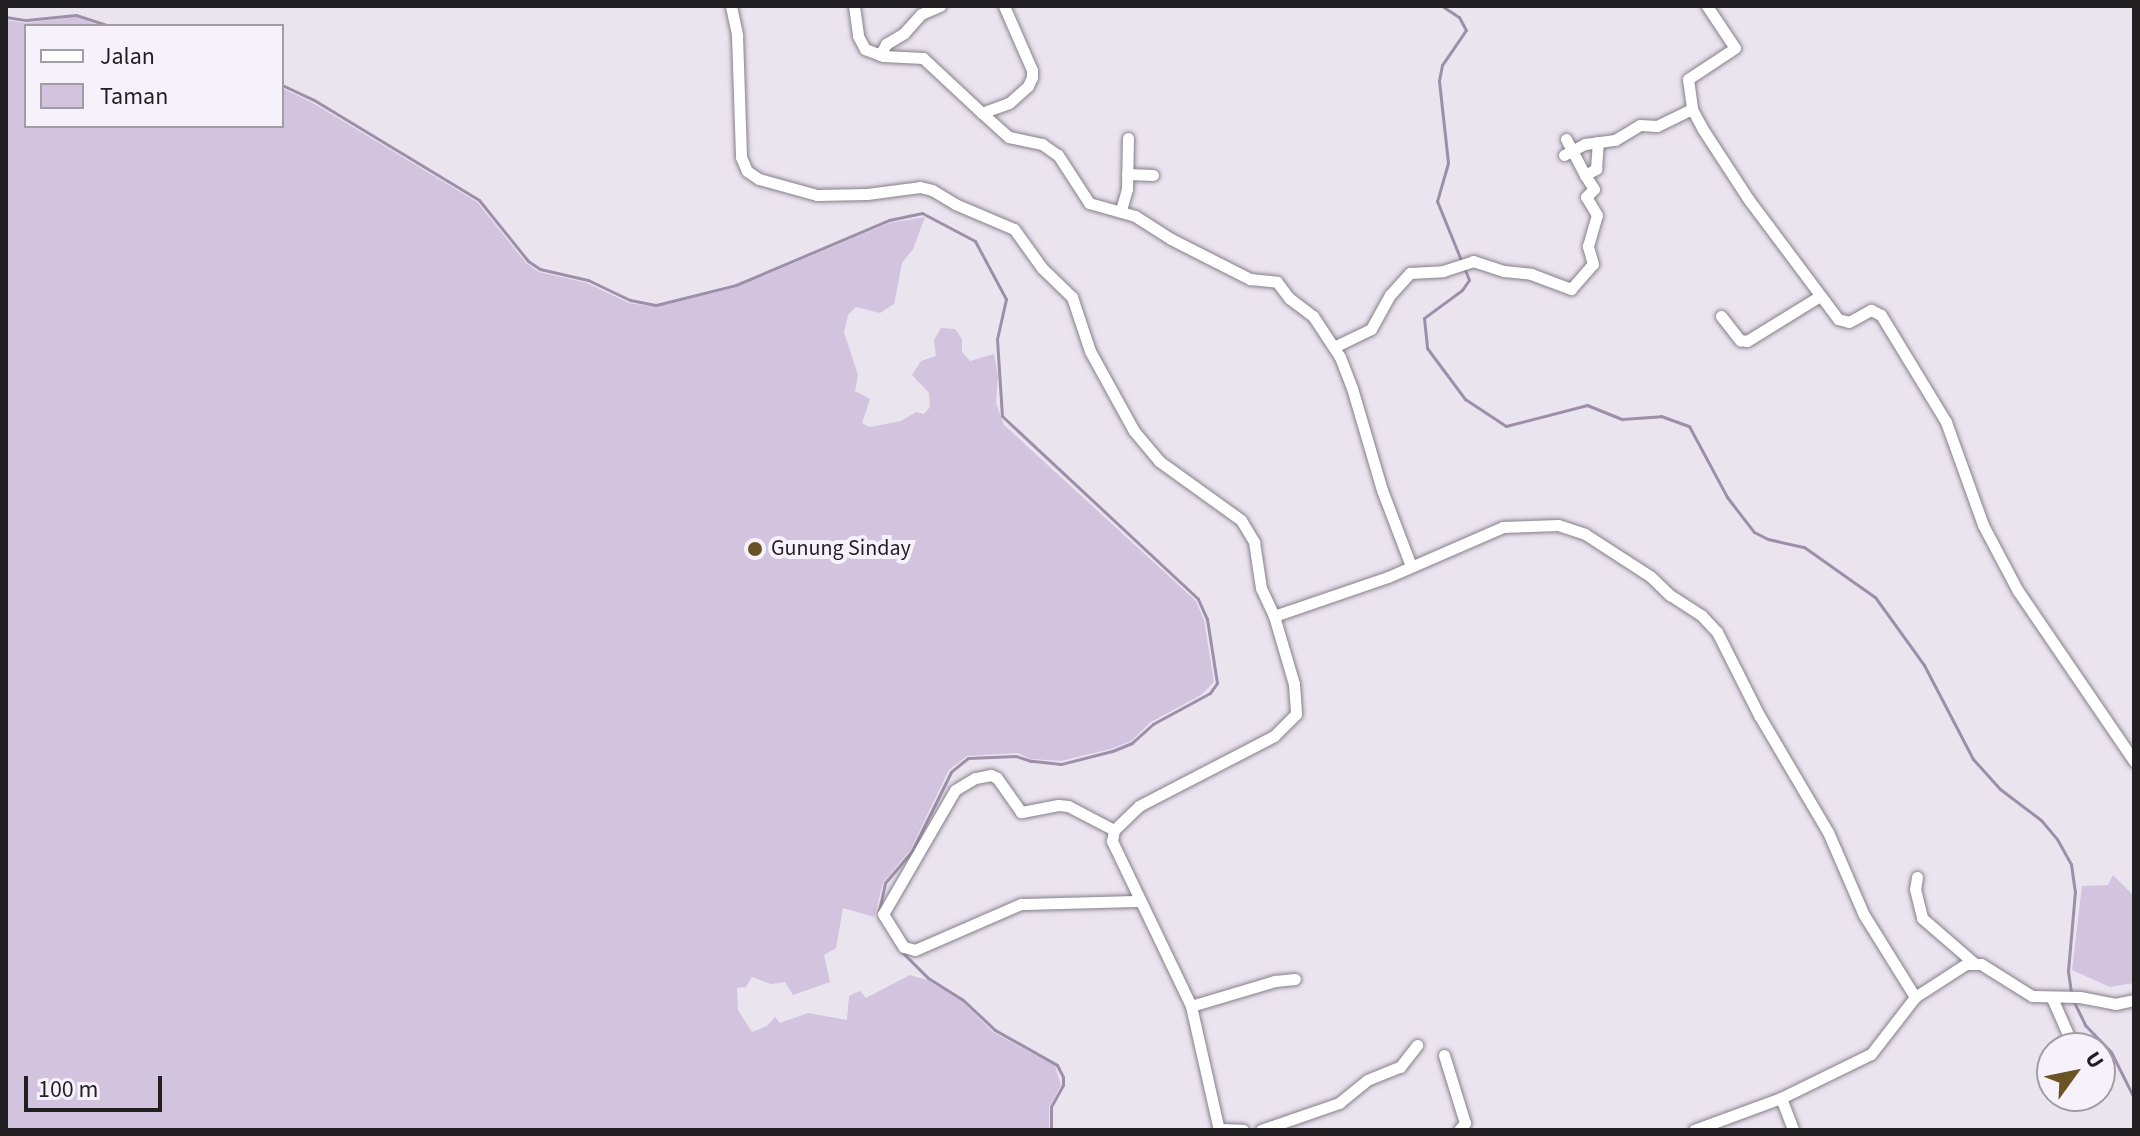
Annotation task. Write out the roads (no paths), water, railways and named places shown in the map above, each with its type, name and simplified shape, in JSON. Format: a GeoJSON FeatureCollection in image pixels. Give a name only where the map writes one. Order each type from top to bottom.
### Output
{"type":"FeatureCollection","features":[{"type":"Feature","properties":{"kind":"street"},"geometry":{"type":"LineString","coordinates":[[731,6],[737,35],[741,157],[747,171],[759,179],[817,195],[867,194],[920,187],[1014,229],[1042,268],[1072,297],[1090,351],[1134,431],[1152,455],[1230,509],[1247,527],[1258,558],[1261,588],[1274,616],[1296,696],[1292,721],[1274,736],[1139,806],[1114,830],[1114,850],[1191,1006],[1219,1129],[1243,1130]]}},
{"type":"Feature","properties":{"kind":"street"},"geometry":{"type":"LineString","coordinates":[[854,6],[860,44],[880,55],[923,58],[1009,137],[1042,144],[1058,155],[1089,203],[1121,210],[1250,279],[1277,282],[1289,298],[1313,316],[1334,347],[1352,388],[1382,490],[1411,566]]}},
{"type":"Feature","properties":{"kind":"street"},"geometry":{"type":"LineString","coordinates":[[880,55],[886,44],[904,33],[921,14],[940,6]]}},
{"type":"Feature","properties":{"kind":"street"},"geometry":{"type":"LineString","coordinates":[[982,113],[1009,103],[1028,86],[1032,77],[1030,63],[1004,6]]}},
{"type":"Feature","properties":{"kind":"street"},"geometry":{"type":"LineString","coordinates":[[1707,6],[1735,48],[1690,76],[1688,93],[1692,109],[1727,168],[1820,296],[1842,321],[1849,322],[1871,310],[1881,315],[1946,422],[1983,525],[2018,591],[2134,761]]}},
{"type":"Feature","properties":{"kind":"street"},"geometry":{"type":"LineString","coordinates":[[1568,153],[1598,142],[1615,140],[1640,125],[1657,126],[1692,109]]}},
{"type":"Feature","properties":{"kind":"street"},"geometry":{"type":"LineString","coordinates":[[1121,210],[1127,174],[1128,138]]}},
{"type":"Feature","properties":{"kind":"street"},"geometry":{"type":"LineString","coordinates":[[1334,347],[1371,329],[1390,295],[1410,273],[1443,271],[1473,261],[1504,271],[1531,274],[1571,289],[1593,264],[1588,246],[1597,215],[1586,197],[1594,189],[1568,153],[1566,139]]}},
{"type":"Feature","properties":{"kind":"street"},"geometry":{"type":"LineString","coordinates":[[1585,175],[1596,169],[1598,142]]}},
{"type":"Feature","properties":{"kind":"street"},"geometry":{"type":"LineString","coordinates":[[1127,174],[1153,175]]}},
{"type":"Feature","properties":{"kind":"street"},"geometry":{"type":"LineString","coordinates":[[1721,316],[1740,340],[1747,341],[1820,296]]}},
{"type":"Feature","properties":{"kind":"street"},"geometry":{"type":"LineString","coordinates":[[1274,616],[1411,566],[1503,527],[1558,525],[1585,534],[1702,616],[1730,653],[1759,715],[1828,832],[1864,915],[1915,997]]}},
{"type":"Feature","properties":{"kind":"street"},"geometry":{"type":"LineString","coordinates":[[1114,830],[1068,806],[1021,812],[997,778],[991,775],[975,778],[955,790],[883,914],[904,947],[915,950],[1021,904],[1139,901]]}},
{"type":"Feature","properties":{"kind":"street"},"geometry":{"type":"LineString","coordinates":[[1917,877],[1915,889],[1922,918],[1974,963],[1989,968],[2021,992],[2054,998],[2080,997],[2115,1004],[2134,1000]]}},
{"type":"Feature","properties":{"kind":"street"},"geometry":{"type":"LineString","coordinates":[[1694,1130],[1781,1098],[1871,1054],[1915,997],[1957,968],[1974,963]]}},
{"type":"Feature","properties":{"kind":"street"},"geometry":{"type":"LineString","coordinates":[[1191,1006],[1275,981],[1295,979]]}},
{"type":"Feature","properties":{"kind":"street"},"geometry":{"type":"LineString","coordinates":[[2054,998],[2068,1032]]}},
{"type":"Feature","properties":{"kind":"street"},"geometry":{"type":"LineString","coordinates":[[1261,1130],[1339,1103],[1367,1080],[1400,1067],[1417,1045]]}},
{"type":"Feature","properties":{"kind":"street"},"geometry":{"type":"LineString","coordinates":[[1444,1055],[1465,1123],[1459,1130]]}},
{"type":"Feature","properties":{"kind":"street"},"geometry":{"type":"LineString","coordinates":[[1781,1098],[1793,1130]]}},
{"type":"Feature","properties":{"kind":"waterway"},"geometry":{"type":"LineString","coordinates":[[1442,6],[1459,17],[1466,30],[1442,65],[1439,81],[1448,163],[1437,201],[1469,280],[1462,290],[1424,318],[1427,348],[1465,399],[1506,426],[1587,405],[1622,419],[1661,416],[1689,426],[1727,497],[1754,532],[1768,539],[1804,547],[1875,597],[1924,665],[1973,759],[2000,789],[2041,820],[2057,839],[2071,864],[2075,891],[2068,971],[2071,993]]}},
{"type":"Feature","properties":{"kind":"waterway"},"geometry":{"type":"LineString","coordinates":[[6,17],[26,20],[76,15],[103,24]]}},
{"type":"Feature","properties":{"kind":"waterway"},"geometry":{"type":"LineString","coordinates":[[284,86],[314,100],[479,200],[528,261],[540,269],[588,280],[630,300],[656,305],[736,285],[889,220],[922,213],[975,241],[1006,299],[997,339],[1002,416],[1198,599],[1207,619],[1217,683],[1210,693],[1153,724],[1132,743],[1112,751],[1061,764],[1016,756],[968,758],[951,772],[912,851],[885,883],[879,911]]}},
{"type":"Feature","properties":{"kind":"waterway"},"geometry":{"type":"LineString","coordinates":[[902,952],[928,978],[962,999],[995,1030],[1057,1065],[1063,1085],[1051,1107],[1051,1130]]}},
{"type":"Feature","properties":{"kind":"waterway"},"geometry":{"type":"LineString","coordinates":[[2073,1000],[2085,1025],[2111,1052],[2134,1098]]}},
{"type":"Feature","properties":{"kind":"place","name":"Gunung Sinday"},"geometry":{"type":"Point","coordinates":[755,549]}}]}
